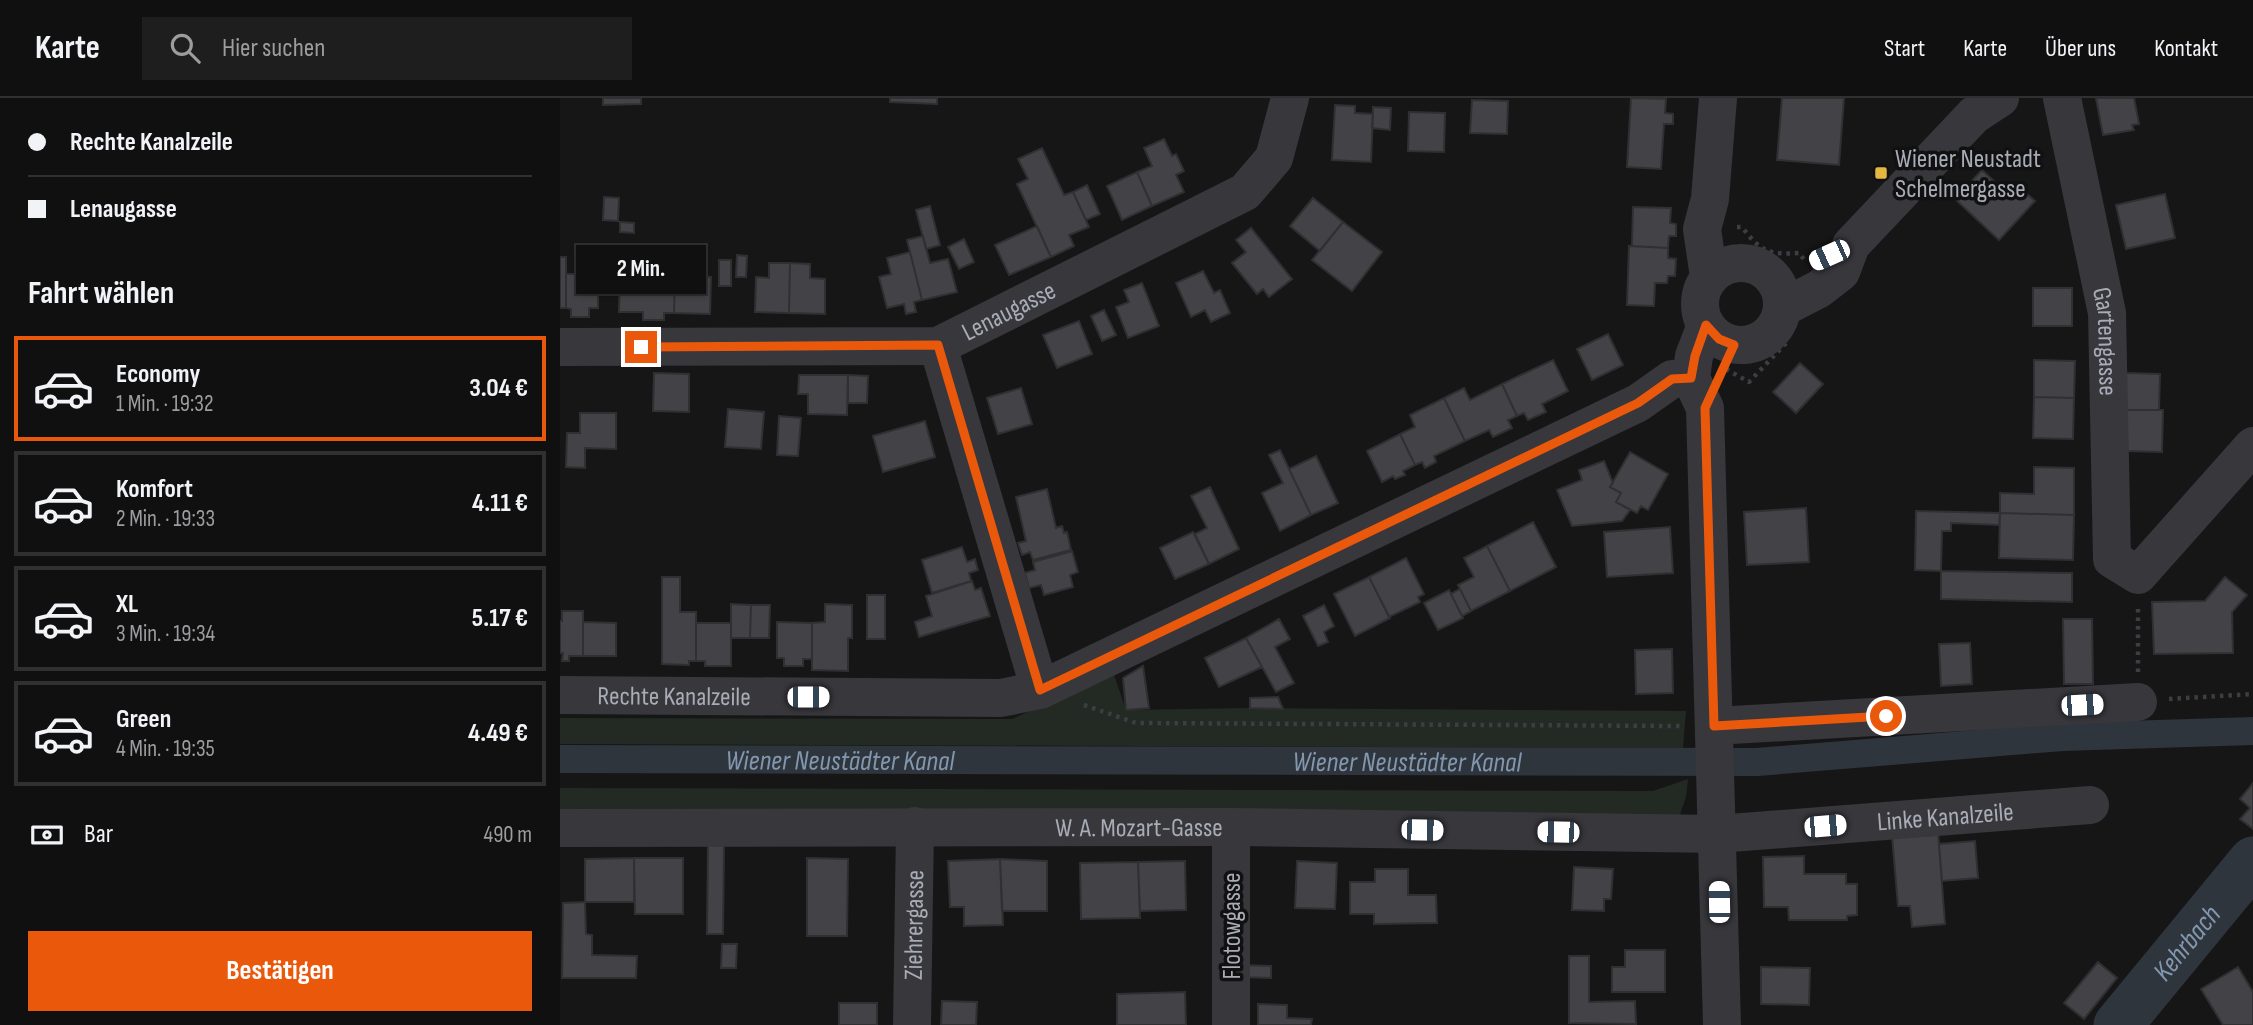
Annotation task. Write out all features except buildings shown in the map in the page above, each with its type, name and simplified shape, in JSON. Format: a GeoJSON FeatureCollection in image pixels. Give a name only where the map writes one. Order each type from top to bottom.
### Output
{"type":"FeatureCollection","features":[{"type":"Feature","properties":{"kind":"street","name":"Lenaugasse"},"geometry":{"type":"LineString","coordinates":[[560,347],[938,345],[1245,192],[1274,158],[1290,98]]}},
{"type":"Feature","properties":{"kind":"street"},"geometry":{"type":"LineString","coordinates":[[1712,365],[1765,338],[1777,324],[1759,291],[1702,229],[1716,213],[1718,98]]}},
{"type":"Feature","properties":{"kind":"street"},"geometry":{"type":"LineString","coordinates":[[1722,1025],[1714,730],[1712,365],[1700,310],[1701,293],[1819,289],[1841,272],[1852,245],[1974,115],[2000,98]]}},
{"type":"Feature","properties":{"kind":"street","name":"Gartengasse"},"geometry":{"type":"LineString","coordinates":[[2062,98],[2107,313],[2112,559],[2138,575]]}},
{"type":"Feature","properties":{"kind":"street"},"geometry":{"type":"LineString","coordinates":[[1759,291],[1852,245]]}},
{"type":"Feature","properties":{"kind":"street"},"geometry":{"type":"LineString","coordinates":[[938,345],[1040,690]]}},
{"type":"Feature","properties":{"kind":"street","name":"Rechte Kanalzeile"},"geometry":{"type":"LineString","coordinates":[[560,695],[1001,698],[1040,690],[1638,403],[1672,408],[1712,365]]}},
{"type":"Feature","properties":{"kind":"street"},"geometry":{"type":"LineString","coordinates":[[2138,575],[2253,446]]}},
{"type":"Feature","properties":{"kind":"street"},"geometry":{"type":"LineString","coordinates":[[1714,730],[2138,702]]}},
{"type":"Feature","properties":{"kind":"street","name":"Linke Kanalzeile"},"geometry":{"type":"LineString","coordinates":[[1717,822],[2090,805]]}},
{"type":"Feature","properties":{"kind":"street","name":"W. A. Mozart-Gasse"},"geometry":{"type":"LineString","coordinates":[[560,828],[1231,827],[1717,822]]}},
{"type":"Feature","properties":{"kind":"street","name":"Ziehrergasse"},"geometry":{"type":"LineString","coordinates":[[912,1025],[915,826]]}},
{"type":"Feature","properties":{"kind":"street","name":"Flotowgasse"},"geometry":{"type":"LineString","coordinates":[[1231,827],[1231,1025]]}},
{"type":"Feature","properties":{"kind":"path"},"geometry":{"type":"LineString","coordinates":[[1716,213],[1742,227],[1756,245],[1778,254],[1800,253],[1807,265]]}},
{"type":"Feature","properties":{"kind":"path"},"geometry":{"type":"LineString","coordinates":[[1712,365],[1749,382],[1759,291]]}},
{"type":"Feature","properties":{"kind":"path"},"geometry":{"type":"LineString","coordinates":[[2138,575],[2138,702],[2253,694]]}},
{"type":"Feature","properties":{"kind":"path"},"geometry":{"type":"LineString","coordinates":[[1040,690],[1136,723],[1714,730]]}},
{"type":"Feature","properties":{"kind":"shaded area"},"geometry":{"type":"Polygon","coordinates":[[[1113,672],[1126,710],[1250,708],[1686,711],[1683,748],[560,744],[560,718],[1012,719],[1113,672]]]}},
{"type":"Feature","properties":{"kind":"shaded area"},"geometry":{"type":"Polygon","coordinates":[[[1688,779],[1686,797],[1679,817],[560,812],[560,788],[1653,791],[1688,779]]]}},
{"type":"Feature","properties":{"kind":"waterway","name":"Wiener Neustädter Kanal"},"geometry":{"type":"LineString","coordinates":[[560,759],[1757,762],[2062,737],[2253,731]]}},
{"type":"Feature","properties":{"kind":"waterway","name":"Kehrbach"},"geometry":{"type":"LineString","coordinates":[[2118,1025],[2253,861]]}},
{"type":"Feature","properties":{"kind":"place","name":"Wiener Neustadt Schelmergasse"},"geometry":{"type":"Point","coordinates":[1881,173]}},
{"type":"Feature","properties":{"kind":"route"},"geometry":{"type":"LineString","coordinates":[[641,347],[938,345],[1040,690],[1638,403],[1672,379],[1691,378],[1695,356],[1706,325],[1719,339],[1734,345],[1705,408],[1714,726],[1886,716]]}}]}
